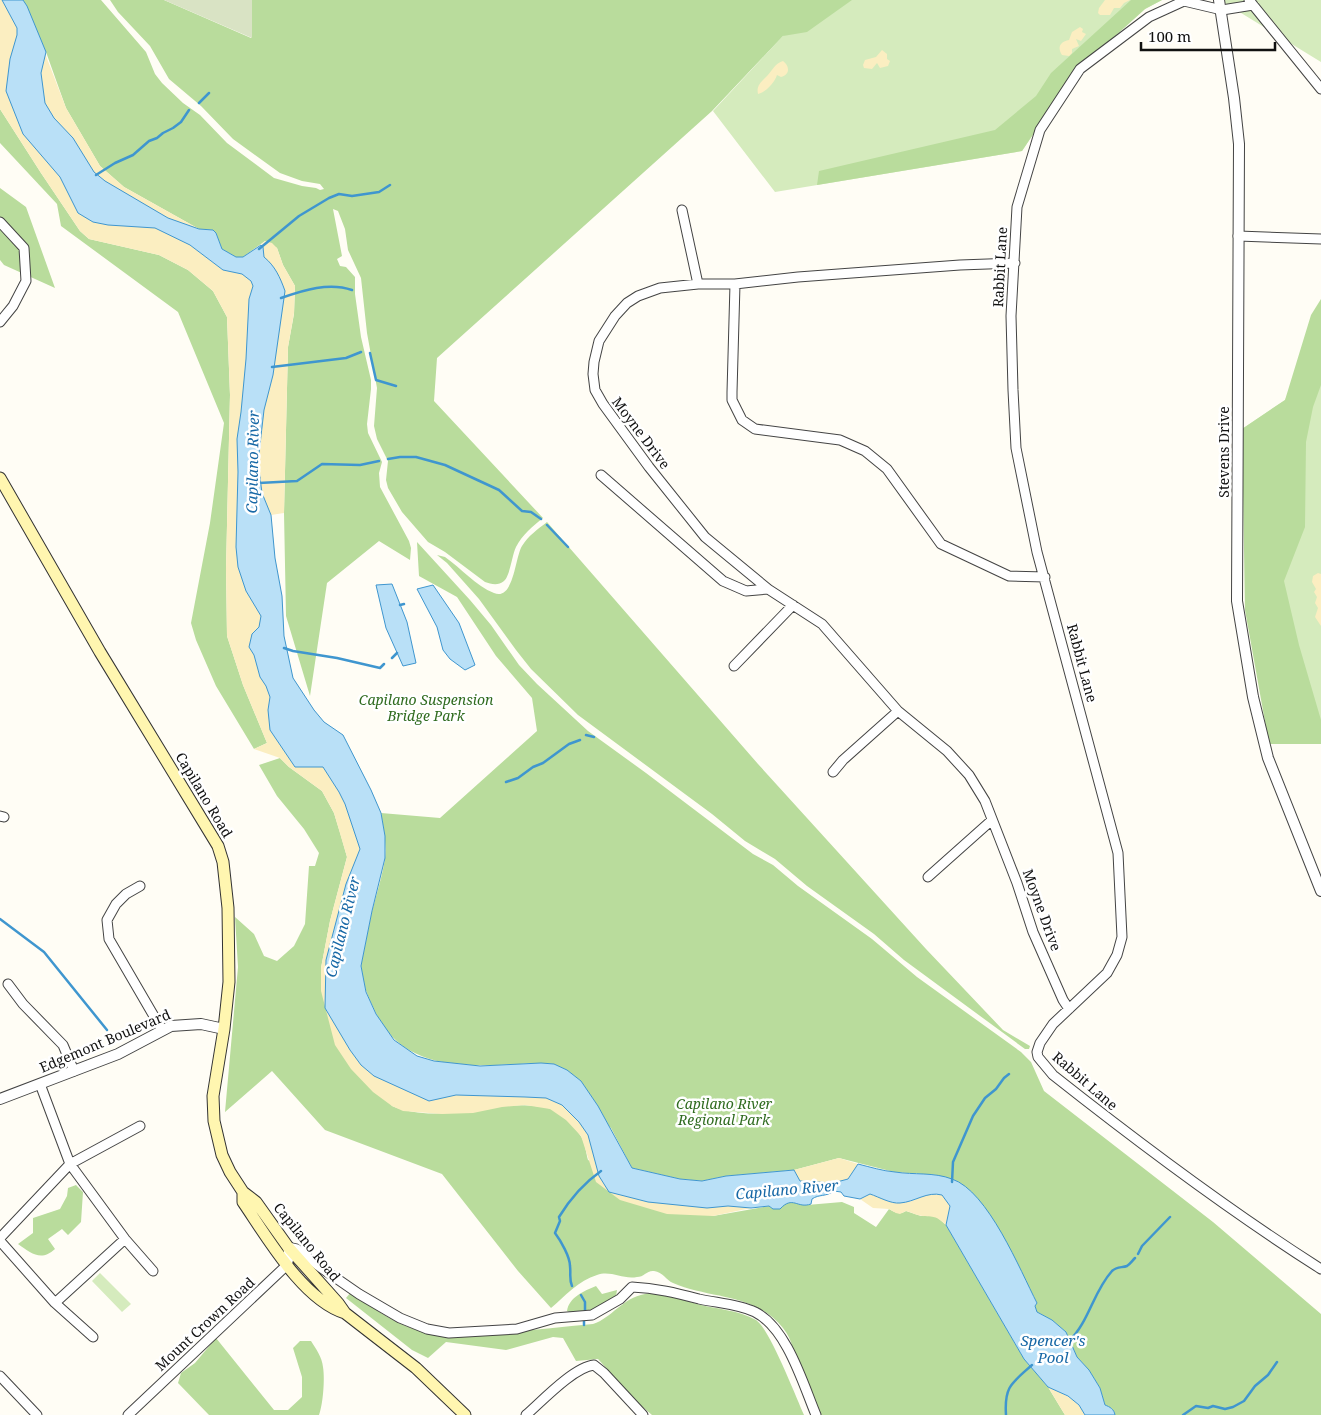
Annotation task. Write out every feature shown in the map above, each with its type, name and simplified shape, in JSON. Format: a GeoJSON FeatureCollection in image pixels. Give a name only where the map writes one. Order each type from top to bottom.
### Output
{"type":"FeatureCollection","features":[{"type":"Feature","properties":{"kind":"main road","name":"Capilano Road"},"geometry":{"type":"LineString","coordinates":[[0,478],[100,652],[218,846],[223,862],[228,908],[228,982],[224,1029],[213,1096],[214,1121],[222,1155],[230,1172],[243,1192],[256,1202],[288,1246],[345,1313],[416,1368],[465,1415]]}},
{"type":"Feature","properties":{"kind":"main road","name":"Capilano Road"},"geometry":{"type":"LineString","coordinates":[[243,1192],[243,1202],[287,1265],[331,1309],[345,1313]]}},
{"type":"Feature","properties":{"kind":"main road"},"geometry":{"type":"LineString","coordinates":[[252,1215],[262,1220],[276,1240],[288,1246]]}},
{"type":"Feature","properties":{"kind":"main road"},"geometry":{"type":"LineString","coordinates":[[287,1265],[296,1268],[305,1278],[322,1286]]}},
{"type":"Feature","properties":{"kind":"street","name":"Rabbit Lane"},"geometry":{"type":"LineString","coordinates":[[1221,5],[1184,0],[1149,17],[1080,69],[1040,130],[1017,207],[1011,316],[1016,448],[1037,552],[1118,853],[1122,937],[1117,955],[1107,973],[1053,1024],[1040,1043],[1037,1052],[1044,1066],[1053,1075],[1129,1135],[1280,1243],[1321,1269]]}},
{"type":"Feature","properties":{"kind":"street"},"geometry":{"type":"LineString","coordinates":[[1221,5],[1251,2],[1321,90]]}},
{"type":"Feature","properties":{"kind":"street","name":"Stevens Drive"},"geometry":{"type":"LineString","coordinates":[[1221,5],[1239,144],[1237,601],[1253,697],[1268,758],[1321,891]]}},
{"type":"Feature","properties":{"kind":"street"},"geometry":{"type":"LineString","coordinates":[[682,210],[698,284]]}},
{"type":"Feature","properties":{"kind":"street"},"geometry":{"type":"LineString","coordinates":[[0,222],[24,248],[26,281],[13,306],[0,322]]}},
{"type":"Feature","properties":{"kind":"street"},"geometry":{"type":"LineString","coordinates":[[1238,236],[1321,239]]}},
{"type":"Feature","properties":{"kind":"street","name":"Moyne Drive"},"geometry":{"type":"LineString","coordinates":[[1015,262],[798,277],[735,284],[698,284],[649,291],[621,308],[606,328],[599,340],[594,362],[594,384],[603,404],[705,537],[768,589],[822,624],[898,711],[937,741],[960,765],[985,801],[1017,883],[1033,932],[1063,1000],[1069,1009]]}},
{"type":"Feature","properties":{"kind":"street"},"geometry":{"type":"LineString","coordinates":[[735,284],[732,400],[742,420],[755,428],[840,440],[865,451],[887,469],[941,544],[1009,576],[1045,577]]}},
{"type":"Feature","properties":{"kind":"street"},"geometry":{"type":"LineString","coordinates":[[601,474],[723,580],[746,591],[768,589]]}},
{"type":"Feature","properties":{"kind":"street"},"geometry":{"type":"LineString","coordinates":[[734,666],[793,605]]}},
{"type":"Feature","properties":{"kind":"street"},"geometry":{"type":"LineString","coordinates":[[833,772],[843,760],[898,711]]}},
{"type":"Feature","properties":{"kind":"street"},"geometry":{"type":"LineString","coordinates":[[928,878],[992,820]]}},
{"type":"Feature","properties":{"kind":"street"},"geometry":{"type":"LineString","coordinates":[[140,886],[126,894],[116,904],[107,920],[109,939],[162,1030]]}},
{"type":"Feature","properties":{"kind":"street"},"geometry":{"type":"LineString","coordinates":[[8,984],[23,1004],[62,1045],[74,1070]]}},
{"type":"Feature","properties":{"kind":"street","name":"Edgemont Boulevard"},"geometry":{"type":"LineString","coordinates":[[0,1099],[118,1054],[177,1024],[200,1024],[224,1029]]}},
{"type":"Feature","properties":{"kind":"street"},"geometry":{"type":"LineString","coordinates":[[40,1084],[70,1164],[125,1239],[153,1271]]}},
{"type":"Feature","properties":{"kind":"street"},"geometry":{"type":"LineString","coordinates":[[93,1337],[56,1302],[0,1239],[70,1164],[140,1126]]}},
{"type":"Feature","properties":{"kind":"street"},"geometry":{"type":"LineString","coordinates":[[56,1302],[125,1239]]}},
{"type":"Feature","properties":{"kind":"street"},"geometry":{"type":"LineString","coordinates":[[287,1265],[289,1258],[288,1246],[298,1248],[320,1267],[359,1294],[400,1318],[428,1329],[449,1333],[517,1329],[554,1318],[592,1314],[620,1298],[632,1287],[668,1291],[746,1309],[760,1316],[777,1332],[792,1358],[816,1415]]}},
{"type":"Feature","properties":{"kind":"street","name":"Mount Crown Road"},"geometry":{"type":"LineString","coordinates":[[128,1415],[287,1265]]}},
{"type":"Feature","properties":{"kind":"street"},"geometry":{"type":"LineString","coordinates":[[526,1415],[574,1373],[591,1365],[604,1372],[642,1415]]}},
{"type":"Feature","properties":{"kind":"street"},"geometry":{"type":"LineString","coordinates":[[0,1376],[37,1415]]}},
{"type":"Feature","properties":{"kind":"green space"},"geometry":{"type":"Polygon","coordinates":[[[23,0],[101,0],[146,52],[155,74],[162,83],[183,103],[200,115],[227,143],[274,178],[320,190],[324,189],[320,184],[302,181],[280,173],[233,139],[201,106],[169,79],[150,46],[118,12],[110,0],[164,0],[251,38],[252,0],[852,0],[807,32],[783,36],[712,111],[437,358],[434,401],[543,518],[518,543],[508,575],[499,584],[485,582],[445,552],[428,542],[402,512],[388,488],[386,480],[388,461],[377,439],[374,426],[377,388],[367,333],[361,278],[348,250],[345,229],[338,211],[333,209],[342,256],[337,259],[340,266],[346,267],[355,277],[355,294],[361,337],[371,380],[367,424],[368,433],[382,462],[379,473],[380,487],[411,548],[410,560],[379,541],[327,583],[310,696],[286,616],[284,513],[288,347],[294,314],[295,286],[283,265],[277,248],[265,241],[243,257],[236,257],[222,249],[213,230],[199,229],[124,187],[100,166],[66,108],[46,52],[23,0]]]}},
{"type":"Feature","properties":{"kind":"green space"},"geometry":{"type":"Polygon","coordinates":[[[164,0],[252,0],[252,38],[164,0]]]}},
{"type":"Feature","properties":{"kind":"green space"},"geometry":{"type":"Polygon","coordinates":[[[832,0],[1162,0],[1145,9],[1074,73],[1022,151],[775,192],[713,111],[783,36],[832,0]]]}},
{"type":"Feature","properties":{"kind":"green space"},"geometry":{"type":"Polygon","coordinates":[[[1131,0],[1162,0],[1145,9],[1074,73],[1022,151],[817,185],[819,171],[995,130],[1036,96],[1051,73],[1131,0]]]}},
{"type":"Feature","properties":{"kind":"green space"},"geometry":{"type":"Polygon","coordinates":[[[1220,0],[1321,0],[1321,62],[1220,0]]]}},
{"type":"Feature","properties":{"kind":"green space"},"geometry":{"type":"Polygon","coordinates":[[[0,109],[80,231],[89,239],[159,255],[188,270],[213,291],[227,317],[230,395],[226,569],[227,636],[243,685],[267,743],[254,749],[216,686],[196,640],[191,623],[210,523],[224,423],[178,312],[61,226],[57,204],[0,143],[0,109]]]}},
{"type":"Feature","properties":{"kind":"green space"},"geometry":{"type":"Polygon","coordinates":[[[0,188],[26,207],[55,288],[4,265],[0,260],[0,188]]]}},
{"type":"Feature","properties":{"kind":"green space"},"geometry":{"type":"Polygon","coordinates":[[[1321,299],[1321,385],[1313,407],[1306,442],[1305,527],[1284,581],[1299,645],[1321,720],[1321,744],[1269,744],[1245,610],[1242,429],[1285,400],[1311,315],[1321,299]]]}},
{"type":"Feature","properties":{"kind":"green space"},"geometry":{"type":"Polygon","coordinates":[[[1321,328],[1321,744],[1242,429],[1285,400],[1321,328]]]}},
{"type":"Feature","properties":{"kind":"green space"},"geometry":{"type":"Polygon","coordinates":[[[547,522],[758,764],[926,949],[1003,1030],[1030,1046],[1029,1049],[1025,1049],[904,960],[874,934],[807,886],[775,859],[745,841],[712,814],[578,715],[531,669],[479,599],[447,563],[437,555],[445,557],[487,590],[501,594],[510,585],[524,542],[547,522]]]}},
{"type":"Feature","properties":{"kind":"green space","name":"Capilano River Regional Park"},"geometry":{"type":"Polygon","coordinates":[[[417,542],[491,625],[519,665],[588,731],[753,854],[773,865],[798,886],[872,939],[917,977],[1021,1052],[1031,1062],[1044,1091],[1213,1222],[1321,1314],[1321,1415],[1115,1415],[1112,1408],[1105,1405],[1100,1388],[1089,1370],[1077,1357],[1066,1332],[1052,1320],[1037,1312],[1035,1306],[1037,1303],[1020,1270],[937,1175],[894,1172],[839,1158],[794,1170],[726,1176],[702,1181],[680,1179],[632,1168],[611,1128],[541,1063],[469,1065],[446,1063],[424,1057],[404,1047],[387,1031],[367,994],[361,966],[362,953],[385,859],[381,813],[440,818],[537,731],[532,698],[496,656],[457,597],[419,576],[417,542]]]}},
{"type":"Feature","properties":{"kind":"green space"},"geometry":{"type":"Polygon","coordinates":[[[280,758],[289,767],[322,791],[334,813],[347,857],[330,921],[321,968],[392,1106],[411,1112],[431,1113],[450,1113],[529,1105],[548,1108],[561,1115],[577,1131],[583,1140],[588,1160],[713,1216],[769,1206],[773,1209],[790,1202],[807,1205],[842,1202],[854,1207],[854,1213],[876,1227],[889,1209],[898,1213],[906,1211],[921,1216],[937,1217],[946,1225],[1024,1359],[1048,1387],[1065,1415],[819,1415],[801,1376],[786,1333],[772,1317],[759,1308],[731,1298],[687,1288],[671,1282],[660,1273],[652,1271],[632,1278],[607,1274],[590,1277],[572,1289],[551,1308],[518,1271],[442,1174],[325,1130],[272,1071],[225,1112],[238,967],[235,917],[254,934],[264,956],[277,961],[294,946],[305,924],[309,866],[315,866],[319,853],[304,829],[277,796],[259,765],[280,758]]]}},
{"type":"Feature","properties":{"kind":"green space"},"geometry":{"type":"Polygon","coordinates":[[[76,1185],[83,1192],[81,1222],[68,1235],[62,1229],[48,1239],[55,1249],[41,1256],[32,1253],[18,1244],[33,1233],[33,1218],[60,1209],[67,1196],[68,1188],[76,1185]]]}},
{"type":"Feature","properties":{"kind":"green space"},"geometry":{"type":"Polygon","coordinates":[[[100,1273],[131,1304],[122,1312],[92,1281],[100,1273]]]}},
{"type":"Feature","properties":{"kind":"green space"},"geometry":{"type":"Polygon","coordinates":[[[596,1286],[602,1294],[617,1290],[616,1296],[590,1311],[567,1311],[574,1298],[596,1286]]]}},
{"type":"Feature","properties":{"kind":"green space"},"geometry":{"type":"Polygon","coordinates":[[[351,1292],[389,1318],[419,1331],[436,1333],[510,1332],[593,1324],[637,1296],[651,1293],[665,1294],[697,1304],[735,1312],[756,1320],[768,1336],[804,1415],[652,1415],[639,1404],[598,1359],[576,1361],[563,1338],[553,1337],[506,1350],[446,1342],[428,1358],[412,1350],[346,1298],[351,1292]]]}},
{"type":"Feature","properties":{"kind":"green space"},"geometry":{"type":"Polygon","coordinates":[[[216,1338],[274,1410],[288,1410],[302,1397],[302,1377],[293,1348],[300,1341],[311,1341],[320,1356],[324,1372],[323,1398],[319,1415],[209,1415],[178,1383],[181,1373],[195,1363],[216,1338]]]}},
{"type":"Feature","properties":{"kind":"sand"},"geometry":{"type":"Polygon","coordinates":[[[0,0],[23,0],[66,108],[100,166],[124,187],[199,229],[190,245],[223,270],[263,248],[261,245],[265,241],[272,243],[277,248],[283,265],[295,286],[294,313],[288,347],[284,513],[271,515],[275,558],[282,596],[284,636],[293,678],[324,722],[343,735],[381,813],[385,836],[385,858],[361,966],[366,992],[376,1014],[394,1040],[417,1056],[434,1061],[480,1066],[541,1063],[554,1064],[567,1070],[581,1081],[598,1106],[632,1168],[680,1179],[702,1181],[726,1176],[751,1208],[713,1216],[667,1214],[620,1200],[596,1182],[581,1136],[566,1120],[550,1109],[525,1105],[502,1107],[473,1113],[442,1114],[403,1111],[392,1106],[373,1092],[351,1069],[335,1045],[321,991],[321,968],[330,921],[347,857],[334,813],[322,791],[289,767],[280,758],[254,749],[267,743],[243,685],[227,636],[226,569],[230,395],[227,317],[213,291],[188,270],[159,255],[89,239],[80,231],[0,109],[0,0]]]}},
{"type":"Feature","properties":{"kind":"sand"},"geometry":{"type":"Polygon","coordinates":[[[1105,0],[1130,0],[1120,8],[1114,8],[1110,15],[1100,15],[1098,13],[1099,8],[1105,0]]]}},
{"type":"Feature","properties":{"kind":"sand"},"geometry":{"type":"Polygon","coordinates":[[[1080,27],[1083,29],[1082,32],[1086,34],[1081,41],[1076,39],[1079,46],[1072,49],[1072,53],[1069,56],[1062,55],[1060,45],[1069,40],[1072,32],[1080,27]]]}},
{"type":"Feature","properties":{"kind":"sand"},"geometry":{"type":"Polygon","coordinates":[[[882,50],[887,54],[887,59],[890,61],[888,66],[880,68],[877,63],[872,69],[864,68],[865,60],[876,57],[882,50]]]}},
{"type":"Feature","properties":{"kind":"sand"},"geometry":{"type":"Polygon","coordinates":[[[783,61],[788,68],[786,74],[781,77],[777,75],[764,92],[758,94],[760,84],[776,65],[783,61]]]}},
{"type":"Feature","properties":{"kind":"sand"},"geometry":{"type":"Polygon","coordinates":[[[1318,573],[1321,574],[1321,626],[1315,617],[1318,608],[1315,603],[1317,597],[1314,592],[1316,589],[1312,582],[1313,576],[1318,573]]]}},
{"type":"Feature","properties":{"kind":"sand"},"geometry":{"type":"Polygon","coordinates":[[[839,1158],[858,1164],[848,1179],[833,1183],[800,1181],[794,1170],[839,1158]]]}},
{"type":"Feature","properties":{"kind":"sand"},"geometry":{"type":"Polygon","coordinates":[[[933,1192],[942,1195],[950,1206],[946,1225],[938,1218],[921,1216],[906,1211],[900,1214],[889,1209],[873,1208],[860,1199],[870,1194],[909,1202],[933,1192]]]}},
{"type":"Feature","properties":{"kind":"sand"},"geometry":{"type":"Polygon","coordinates":[[[1048,1387],[1074,1401],[1085,1415],[1065,1415],[1048,1387]]]}},
{"type":"Feature","properties":{"kind":"water"},"geometry":{"type":"Polygon","coordinates":[[[2,0],[23,0],[27,6],[46,52],[41,73],[45,103],[54,118],[73,138],[94,172],[105,181],[168,218],[199,229],[213,230],[222,249],[236,257],[243,257],[261,245],[264,257],[279,276],[285,291],[273,375],[264,410],[258,462],[262,493],[271,515],[275,558],[282,596],[284,636],[293,678],[324,722],[343,735],[381,813],[385,836],[385,858],[361,966],[366,992],[376,1014],[394,1040],[417,1056],[434,1061],[480,1066],[541,1063],[554,1064],[567,1070],[581,1081],[598,1106],[632,1168],[680,1179],[702,1181],[726,1176],[794,1170],[800,1181],[833,1183],[848,1179],[858,1164],[876,1169],[902,1173],[931,1174],[952,1179],[965,1186],[990,1215],[1002,1233],[1037,1303],[1035,1306],[1037,1312],[1052,1320],[1066,1332],[1077,1357],[1089,1370],[1100,1388],[1105,1405],[1112,1408],[1115,1415],[1085,1415],[1079,1405],[1068,1396],[1048,1387],[1024,1359],[946,1225],[950,1206],[942,1195],[931,1194],[896,1203],[870,1194],[860,1199],[844,1196],[841,1192],[834,1191],[815,1197],[812,1199],[811,1204],[788,1203],[780,1209],[773,1209],[769,1206],[707,1208],[648,1202],[609,1192],[599,1176],[588,1135],[579,1122],[562,1105],[546,1098],[525,1097],[456,1095],[429,1101],[374,1076],[361,1065],[325,1008],[326,960],[346,884],[360,849],[345,804],[323,767],[295,767],[270,730],[268,710],[270,697],[260,677],[254,655],[249,647],[252,634],[259,627],[261,616],[246,591],[238,567],[236,547],[237,439],[246,359],[249,299],[253,286],[251,281],[242,274],[223,270],[190,245],[155,228],[108,225],[93,222],[78,213],[60,177],[23,134],[6,91],[10,59],[17,35],[17,28],[2,0]]]}},
{"type":"Feature","properties":{"kind":"water"},"geometry":{"type":"Polygon","coordinates":[[[392,584],[407,622],[416,663],[403,666],[386,628],[376,585],[392,584]]]}},
{"type":"Feature","properties":{"kind":"water"},"geometry":{"type":"Polygon","coordinates":[[[433,585],[459,623],[475,665],[465,670],[450,659],[443,650],[437,627],[417,589],[433,585]]]}},
{"type":"Feature","properties":{"kind":"waterway"},"geometry":{"type":"LineString","coordinates":[[199,103],[209,93]]}},
{"type":"Feature","properties":{"kind":"waterway"},"geometry":{"type":"LineString","coordinates":[[96,175],[115,163],[133,155],[149,141],[173,128],[181,122],[189,110]]}},
{"type":"Feature","properties":{"kind":"waterway"},"geometry":{"type":"LineString","coordinates":[[259,249],[299,216],[329,198],[339,194],[352,196],[379,192],[390,185]]}},
{"type":"Feature","properties":{"kind":"waterway"},"geometry":{"type":"LineString","coordinates":[[281,298],[325,287],[352,290]]}},
{"type":"Feature","properties":{"kind":"waterway"},"geometry":{"type":"LineString","coordinates":[[272,367],[346,358],[361,352]]}},
{"type":"Feature","properties":{"kind":"waterway"},"geometry":{"type":"LineString","coordinates":[[370,353],[376,380],[396,386]]}},
{"type":"Feature","properties":{"kind":"waterway"},"geometry":{"type":"LineString","coordinates":[[388,459],[416,457],[445,465],[499,490],[522,511],[531,512],[541,519]]}},
{"type":"Feature","properties":{"kind":"waterway","name":"Capilano River"},"geometry":{"type":"LineString","coordinates":[[259,483],[297,481],[322,464],[360,465],[379,461]]}},
{"type":"Feature","properties":{"kind":"waterway"},"geometry":{"type":"LineString","coordinates":[[547,525],[568,547]]}},
{"type":"Feature","properties":{"kind":"waterway"},"geometry":{"type":"LineString","coordinates":[[400,605],[404,604]]}},
{"type":"Feature","properties":{"kind":"waterway"},"geometry":{"type":"LineString","coordinates":[[284,648],[380,668],[384,664]]}},
{"type":"Feature","properties":{"kind":"waterway"},"geometry":{"type":"LineString","coordinates":[[392,658],[397,653]]}},
{"type":"Feature","properties":{"kind":"waterway"},"geometry":{"type":"LineString","coordinates":[[586,735],[594,737]]}},
{"type":"Feature","properties":{"kind":"waterway"},"geometry":{"type":"LineString","coordinates":[[506,782],[518,778],[569,744],[580,740]]}},
{"type":"Feature","properties":{"kind":"waterway"},"geometry":{"type":"LineString","coordinates":[[0,919],[44,952],[107,1030]]}},
{"type":"Feature","properties":{"kind":"waterway"},"geometry":{"type":"LineString","coordinates":[[952,1182],[953,1162],[973,1116],[985,1098],[1009,1074]]}},
{"type":"Feature","properties":{"kind":"waterway"},"geometry":{"type":"LineString","coordinates":[[572,1286],[568,1258],[555,1233],[560,1221],[559,1217],[578,1192],[601,1171]]}},
{"type":"Feature","properties":{"kind":"waterway"},"geometry":{"type":"LineString","coordinates":[[1138,1254],[1142,1246],[1170,1217]]}},
{"type":"Feature","properties":{"kind":"waterway","name":"Spencer's Pool"},"geometry":{"type":"LineString","coordinates":[[1069,1341],[1081,1325],[1100,1288],[1112,1271],[1127,1266],[1135,1258]]}},
{"type":"Feature","properties":{"kind":"waterway"},"geometry":{"type":"LineString","coordinates":[[581,1295],[585,1302],[585,1310]]}},
{"type":"Feature","properties":{"kind":"waterway"},"geometry":{"type":"LineString","coordinates":[[584,1319],[584,1325]]}},
{"type":"Feature","properties":{"kind":"waterway"},"geometry":{"type":"LineString","coordinates":[[1183,1415],[1196,1406],[1208,1408],[1213,1406],[1225,1409],[1244,1401],[1255,1386],[1268,1375],[1277,1362]]}},
{"type":"Feature","properties":{"kind":"waterway","name":"Spencer's Pool"},"geometry":{"type":"LineString","coordinates":[[1006,1415],[1008,1391],[1014,1381],[1032,1365]]}},
{"type":"Feature","properties":{"kind":"park label","name":"Capilano Suspension Bridge Park"},"geometry":{"type":"Point","coordinates":[426,708]}}]}
